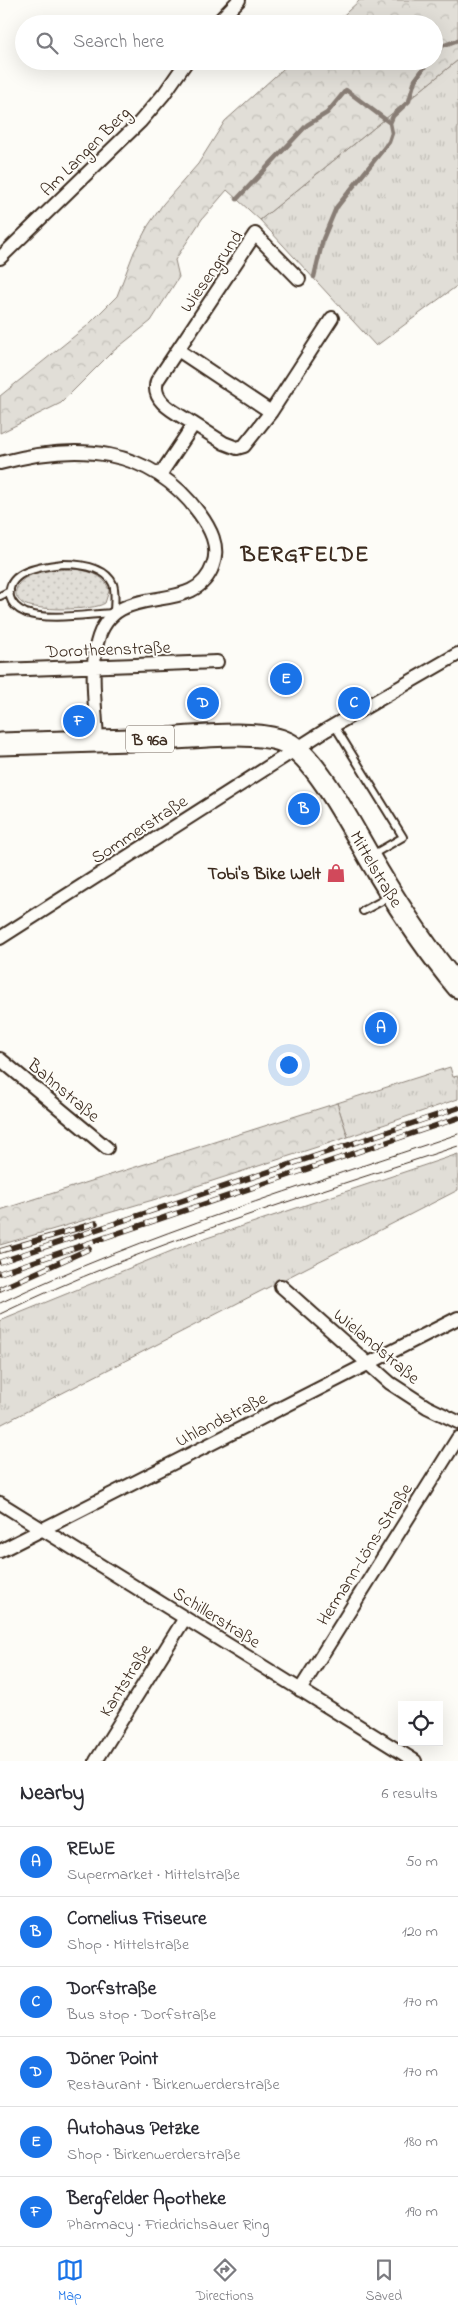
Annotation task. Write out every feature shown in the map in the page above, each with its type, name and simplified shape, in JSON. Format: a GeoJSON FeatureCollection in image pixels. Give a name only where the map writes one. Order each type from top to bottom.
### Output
{"type":"FeatureCollection","features":[{"type":"Feature","properties":{"kind":"main road","name":"B 96a"},"geometry":{"type":"LineString","coordinates":[[0,744],[262,736],[282,740],[297,749]]}},
{"type":"Feature","properties":{"kind":"main road","name":"Mittelstraße"},"geometry":{"type":"LineString","coordinates":[[297,749],[320,776],[392,895],[455,979]]}},
{"type":"Feature","properties":{"kind":"street"},"geometry":{"type":"LineString","coordinates":[[225,15],[239,0]]}},
{"type":"Feature","properties":{"kind":"street","name":"Am Langen Berg"},"geometry":{"type":"LineString","coordinates":[[0,258],[140,122],[164,94],[181,70]]}},
{"type":"Feature","properties":{"kind":"street","name":"Wiesengrund"},"geometry":{"type":"LineString","coordinates":[[299,279],[255,234],[157,381],[155,388],[156,396],[162,403],[224,443],[237,448],[244,446],[250,441],[271,412],[332,318]]}},
{"type":"Feature","properties":{"kind":"street"},"geometry":{"type":"LineString","coordinates":[[178,350],[271,412]]}},
{"type":"Feature","properties":{"kind":"street"},"geometry":{"type":"LineString","coordinates":[[160,475],[194,424]]}},
{"type":"Feature","properties":{"kind":"street"},"geometry":{"type":"LineString","coordinates":[[0,463],[43,454],[88,452],[125,458],[160,475],[188,500],[206,524],[215,546],[214,565],[207,578],[194,590],[129,604],[114,613],[105,624],[98,638],[95,667],[97,741]]}},
{"type":"Feature","properties":{"kind":"street","name":"Sommerstraße"},"geometry":{"type":"LineString","coordinates":[[0,938],[334,725],[458,654]]}},
{"type":"Feature","properties":{"kind":"street","name":"Dorotheenstraße"},"geometry":{"type":"LineString","coordinates":[[0,670],[217,662]]}},
{"type":"Feature","properties":{"kind":"street","name":"Bahnstraße"},"geometry":{"type":"LineString","coordinates":[[0,1059],[107,1148]]}},
{"type":"Feature","properties":{"kind":"street","name":"Wielandstraße"},"geometry":{"type":"LineString","coordinates":[[281,1286],[368,1364],[408,1395],[458,1422]]}},
{"type":"Feature","properties":{"kind":"street","name":"Uhlandstraße"},"geometry":{"type":"LineString","coordinates":[[0,1551],[458,1318]]}},
{"type":"Feature","properties":{"kind":"street","name":"Hermann-Löns-Straße"},"geometry":{"type":"LineString","coordinates":[[300,1690],[458,1438]]}},
{"type":"Feature","properties":{"kind":"street","name":"Schillerstraße"},"geometry":{"type":"LineString","coordinates":[[0,1503],[415,1761]]}},
{"type":"Feature","properties":{"kind":"street","name":"Kantstraße"},"geometry":{"type":"LineString","coordinates":[[96,1761],[185,1618]]}},
{"type":"Feature","properties":{"kind":"lane"},"geometry":{"type":"LineString","coordinates":[[0,596],[10,591],[19,577],[34,569],[62,564],[86,566],[100,572],[111,581],[114,589],[114,613],[28,614],[15,606],[11,600],[10,591]]}},
{"type":"Feature","properties":{"kind":"lane"},"geometry":{"type":"LineString","coordinates":[[334,725],[403,837],[368,857]]}},
{"type":"Feature","properties":{"kind":"lane"},"geometry":{"type":"LineString","coordinates":[[363,910],[392,895]]}},
{"type":"Feature","properties":{"kind":"green space"},"geometry":{"type":"Polygon","coordinates":[[[360,0],[458,0],[458,60],[260,220],[227,190],[202,219],[175,260],[179,277],[151,321],[111,353],[61,403],[0,433],[0,396],[87,326],[117,296],[134,252],[163,204],[198,164],[225,121],[282,70],[443,70],[443,15],[344,15],[360,0]]]}},
{"type":"Feature","properties":{"kind":"green space"},"geometry":{"type":"Polygon","coordinates":[[[458,60],[458,285],[376,346],[260,220],[458,60]]]}},
{"type":"Feature","properties":{"kind":"green space"},"geometry":{"type":"Polygon","coordinates":[[[71,569],[89,572],[104,581],[109,591],[105,603],[89,608],[50,609],[28,606],[17,597],[16,590],[19,583],[25,578],[40,572],[71,569]]]}},
{"type":"Feature","properties":{"kind":"green space"},"geometry":{"type":"Polygon","coordinates":[[[450,1067],[453,1077],[458,1076],[458,1099],[348,1137],[337,1103],[450,1067]]]}},
{"type":"Feature","properties":{"kind":"green space"},"geometry":{"type":"Polygon","coordinates":[[[337,1103],[348,1137],[163,1197],[0,1245],[0,1210],[337,1103]]]}},
{"type":"Feature","properties":{"kind":"green space"},"geometry":{"type":"Polygon","coordinates":[[[458,1154],[458,1190],[0,1425],[0,1321],[186,1245],[458,1154]]]}},
{"type":"Feature","properties":{"kind":"waterway"},"geometry":{"type":"LineString","coordinates":[[443,46],[458,40]]}},
{"type":"Feature","properties":{"kind":"waterway"},"geometry":{"type":"LineString","coordinates":[[314,277],[323,239],[336,208],[389,142],[392,133],[390,123],[393,116],[409,101],[415,80],[422,70]]}},
{"type":"Feature","properties":{"kind":"waterway"},"geometry":{"type":"LineString","coordinates":[[237,199],[307,125],[327,113],[346,90],[390,123]]}},
{"type":"Feature","properties":{"kind":"tram line"},"geometry":{"type":"LineString","coordinates":[[0,1303],[112,1254],[169,1232],[458,1134]]}},
{"type":"Feature","properties":{"kind":"tram line"},"geometry":{"type":"LineString","coordinates":[[0,1314],[112,1265],[226,1222],[458,1146]]}},
{"type":"Feature","properties":{"kind":"railway"},"geometry":{"type":"LineString","coordinates":[[0,1262],[458,1108]]}},
{"type":"Feature","properties":{"kind":"railway"},"geometry":{"type":"LineString","coordinates":[[0,1273],[458,1118]]}},
{"type":"Feature","properties":{"kind":"railway"},"geometry":{"type":"LineString","coordinates":[[0,1251],[96,1223]]}},
{"type":"Feature","properties":{"kind":"railway"},"geometry":{"type":"LineString","coordinates":[[0,1289],[89,1249]]}},
{"type":"Feature","properties":{"kind":"place","name":"Autohaus Petzke"},"geometry":{"type":"Point","coordinates":[286,679]}},
{"type":"Feature","properties":{"kind":"place","name":"Döner Point"},"geometry":{"type":"Point","coordinates":[203,703]}},
{"type":"Feature","properties":{"kind":"place","name":"Dorfstraße"},"geometry":{"type":"Point","coordinates":[354,703]}},
{"type":"Feature","properties":{"kind":"place","name":"Bergfelder Apotheke"},"geometry":{"type":"Point","coordinates":[79,721]}},
{"type":"Feature","properties":{"kind":"place","name":"Cornelius Friseure"},"geometry":{"type":"Point","coordinates":[304,809]}},
{"type":"Feature","properties":{"kind":"place","name":"Tobi's Bike Welt"},"geometry":{"type":"Point","coordinates":[336,873]}},
{"type":"Feature","properties":{"kind":"place","name":"REWE"},"geometry":{"type":"Point","coordinates":[381,1028]}},
{"type":"Feature","properties":{"kind":"district","name":"BERGFELDE"},"geometry":{"type":"Point","coordinates":[305,553]}}]}
